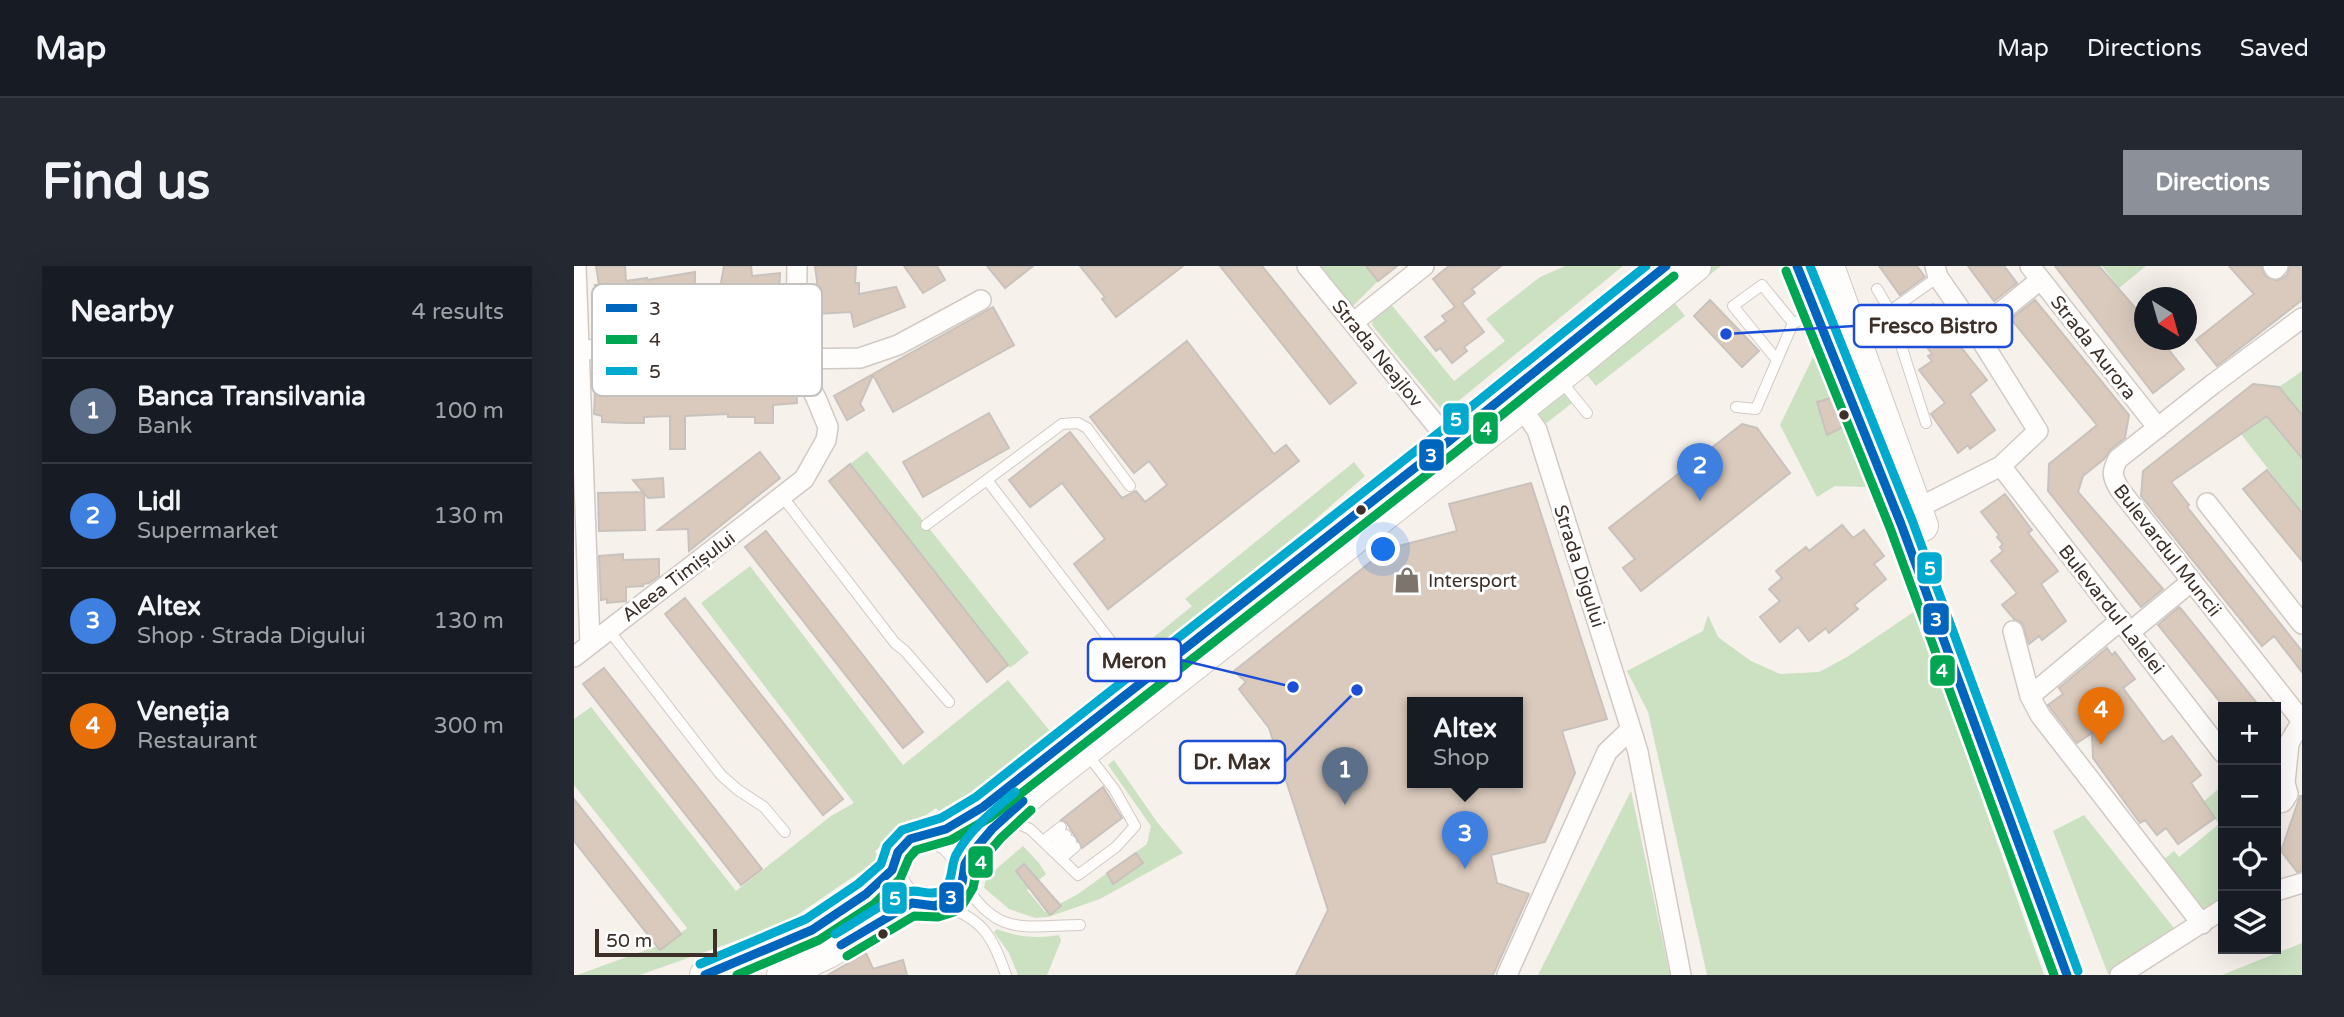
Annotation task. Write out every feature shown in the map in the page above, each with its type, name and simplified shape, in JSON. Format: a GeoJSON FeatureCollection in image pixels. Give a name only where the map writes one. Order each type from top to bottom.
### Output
{"type":"FeatureCollection","features":[{"type":"Feature","properties":{"kind":"main road"},"geometry":{"type":"LineString","coordinates":[[933,834],[983,807],[1665,266]]}},
{"type":"Feature","properties":{"kind":"main road"},"geometry":{"type":"LineString","coordinates":[[782,975],[825,959],[926,904],[955,895],[964,873],[1003,818],[1559,378],[1696,266]]}},
{"type":"Feature","properties":{"kind":"main road"},"geometry":{"type":"LineString","coordinates":[[1797,266],[1805,319],[1901,524],[2053,911],[2087,975]]}},
{"type":"Feature","properties":{"kind":"main road"},"geometry":{"type":"LineString","coordinates":[[1829,266],[1916,509],[2053,911],[2067,975]]}},
{"type":"Feature","properties":{"kind":"main road"},"geometry":{"type":"LineString","coordinates":[[926,904],[897,890],[892,870],[894,858],[900,847],[909,839],[933,834],[944,837],[961,853],[964,873]]}},
{"type":"Feature","properties":{"kind":"main road"},"geometry":{"type":"LineString","coordinates":[[705,975],[812,930],[866,894],[892,870]]}},
{"type":"Feature","properties":{"kind":"street"},"geometry":{"type":"LineString","coordinates":[[576,266],[576,349],[590,644]]}},
{"type":"Feature","properties":{"kind":"street"},"geometry":{"type":"LineString","coordinates":[[797,266],[797,284]]}},
{"type":"Feature","properties":{"kind":"street","name":"Strada Neajlov"},"geometry":{"type":"LineString","coordinates":[[1307,266],[1449,440]]}},
{"type":"Feature","properties":{"kind":"street"},"geometry":{"type":"LineString","coordinates":[[1354,322],[1424,266]]}},
{"type":"Feature","properties":{"kind":"street"},"geometry":{"type":"LineString","coordinates":[[1916,509],[2001,466],[2038,431],[1937,271]]}},
{"type":"Feature","properties":{"kind":"street"},"geometry":{"type":"LineString","coordinates":[[1976,331],[2035,273]]}},
{"type":"Feature","properties":{"kind":"street","name":"Strada Aurora"},"geometry":{"type":"LineString","coordinates":[[2035,273],[2158,429]]}},
{"type":"Feature","properties":{"kind":"street"},"geometry":{"type":"LineString","coordinates":[[822,359],[860,358],[898,345],[981,300]]}},
{"type":"Feature","properties":{"kind":"street","name":"Bulevardul Muncii"},"geometry":{"type":"LineString","coordinates":[[2302,318],[2118,459],[2112,470],[2113,479],[2302,721]]}},
{"type":"Feature","properties":{"kind":"street","name":"Aleea Timișului"},"geometry":{"type":"LineString","coordinates":[[574,657],[804,479],[826,440],[828,427],[815,396]]}},
{"type":"Feature","properties":{"kind":"street","name":"Strada Digului"},"geometry":{"type":"LineString","coordinates":[[1521,407],[1537,430],[1638,752],[1681,975]]}},
{"type":"Feature","properties":{"kind":"street","name":"Bulevardul Lalelei"},"geometry":{"type":"LineString","coordinates":[[2001,466],[2218,746]]}},
{"type":"Feature","properties":{"kind":"street"},"geometry":{"type":"LineString","coordinates":[[2207,503],[2302,624]]}},
{"type":"Feature","properties":{"kind":"street"},"geometry":{"type":"LineString","coordinates":[[2030,696],[2192,581]]}},
{"type":"Feature","properties":{"kind":"street"},"geometry":{"type":"LineString","coordinates":[[2013,631],[2030,696],[2040,715],[2202,924]]}},
{"type":"Feature","properties":{"kind":"street"},"geometry":{"type":"LineString","coordinates":[[2281,773],[2289,743],[2302,721]]}},
{"type":"Feature","properties":{"kind":"street"},"geometry":{"type":"LineString","coordinates":[[1507,975],[1607,752],[1631,729]]}},
{"type":"Feature","properties":{"kind":"street"},"geometry":{"type":"LineString","coordinates":[[2281,782],[2288,794],[2281,803]]}},
{"type":"Feature","properties":{"kind":"street"},"geometry":{"type":"LineString","coordinates":[[2281,890],[2302,884]]}},
{"type":"Feature","properties":{"kind":"street"},"geometry":{"type":"LineString","coordinates":[[2120,975],[2218,913]]}},
{"type":"Feature","properties":{"kind":"lane"},"geometry":{"type":"LineString","coordinates":[[1890,311],[1937,271]]}},
{"type":"Feature","properties":{"kind":"lane"},"geometry":{"type":"LineString","coordinates":[[1736,407],[1756,409],[1777,360],[1805,319],[1762,285],[1733,306],[1777,360]]}},
{"type":"Feature","properties":{"kind":"lane"},"geometry":{"type":"LineString","coordinates":[[1877,289],[1890,311],[1926,423]]}},
{"type":"Feature","properties":{"kind":"lane"},"geometry":{"type":"LineString","coordinates":[[1559,378],[1587,413]]}},
{"type":"Feature","properties":{"kind":"lane"},"geometry":{"type":"LineString","coordinates":[[926,525],[1062,424],[1078,423],[1087,428],[1130,486]]}},
{"type":"Feature","properties":{"kind":"lane"},"geometry":{"type":"LineString","coordinates":[[986,480],[1142,682]]}},
{"type":"Feature","properties":{"kind":"lane"},"geometry":{"type":"LineString","coordinates":[[782,496],[895,643],[949,702]]}},
{"type":"Feature","properties":{"kind":"lane"},"geometry":{"type":"LineString","coordinates":[[608,629],[721,775],[764,807],[785,832]]}},
{"type":"Feature","properties":{"kind":"lane"},"geometry":{"type":"LineString","coordinates":[[1003,818],[1030,829],[1079,875],[1116,847],[1135,826],[1114,789],[1091,759],[1091,747]]}},
{"type":"Feature","properties":{"kind":"lane"},"geometry":{"type":"LineString","coordinates":[[1053,850],[1068,837],[1053,850]]}},
{"type":"Feature","properties":{"kind":"lane"},"geometry":{"type":"LineString","coordinates":[[964,873],[975,900],[986,912],[1010,926],[1080,925]]}},
{"type":"Feature","properties":{"kind":"lane"},"geometry":{"type":"LineString","coordinates":[[926,904],[964,914],[993,940],[1006,975]]}},
{"type":"Feature","properties":{"kind":"green space"},"geometry":{"type":"Polygon","coordinates":[[[1315,266],[1366,266],[1378,281],[1350,309],[1315,266]]]}},
{"type":"Feature","properties":{"kind":"green space"},"geometry":{"type":"Polygon","coordinates":[[[1565,266],[1623,266],[1450,408],[1442,410],[1372,325],[1374,314],[1390,303],[1454,381],[1505,341],[1486,319],[1540,277],[1565,266]]]}},
{"type":"Feature","properties":{"kind":"green space"},"geometry":{"type":"Polygon","coordinates":[[[1644,266],[1655,266],[1601,309],[1595,305],[1644,266]]]}},
{"type":"Feature","properties":{"kind":"green space"},"geometry":{"type":"Polygon","coordinates":[[[1705,266],[1721,266],[1674,302],[1685,316],[1596,386],[1583,370],[1705,266]]]}},
{"type":"Feature","properties":{"kind":"green space"},"geometry":{"type":"Polygon","coordinates":[[[2102,266],[2146,266],[2119,288],[2102,266]]]}},
{"type":"Feature","properties":{"kind":"green space"},"geometry":{"type":"Polygon","coordinates":[[[1571,321],[1556,347],[1456,428],[1447,419],[1571,321]]]}},
{"type":"Feature","properties":{"kind":"green space"},"geometry":{"type":"Polygon","coordinates":[[[1814,355],[1819,360],[1835,397],[1817,402],[1827,434],[1845,427],[1866,487],[1835,486],[1817,497],[1780,425],[1814,355]]]}},
{"type":"Feature","properties":{"kind":"green space"},"geometry":{"type":"Polygon","coordinates":[[[2302,371],[2302,415],[2279,387],[2302,371]]]}},
{"type":"Feature","properties":{"kind":"green space"},"geometry":{"type":"Polygon","coordinates":[[[1557,392],[1565,393],[1572,403],[1544,425],[1537,406],[1557,392]]]}},
{"type":"Feature","properties":{"kind":"green space"},"geometry":{"type":"Polygon","coordinates":[[[2267,416],[2302,458],[2302,513],[2241,434],[2267,416]]]}},
{"type":"Feature","properties":{"kind":"green space"},"geometry":{"type":"Polygon","coordinates":[[[1426,436],[1431,441],[1432,448],[1390,482],[1381,475],[1426,436]]]}},
{"type":"Feature","properties":{"kind":"green space"},"geometry":{"type":"Polygon","coordinates":[[[867,451],[1029,653],[1010,668],[850,464],[867,451]]]}},
{"type":"Feature","properties":{"kind":"green space"},"geometry":{"type":"Polygon","coordinates":[[[1354,462],[1365,476],[1309,525],[1144,658],[1138,650],[1192,606],[1185,599],[1354,462]]]}},
{"type":"Feature","properties":{"kind":"green space"},"geometry":{"type":"Polygon","coordinates":[[[1321,532],[1319,540],[1149,671],[1145,669],[1321,532]]]}},
{"type":"Feature","properties":{"kind":"green space"},"geometry":{"type":"Polygon","coordinates":[[[750,566],[903,765],[1008,680],[1050,731],[943,816],[936,808],[875,851],[879,859],[784,924],[640,975],[577,975],[671,941],[687,928],[574,785],[574,719],[591,707],[736,891],[831,816],[854,803],[701,603],[750,566]]]}},
{"type":"Feature","properties":{"kind":"green space"},"geometry":{"type":"Polygon","coordinates":[[[1915,611],[2044,975],[1707,975],[1648,712],[1627,671],[1703,631],[1708,615],[1718,637],[1751,661],[1780,674],[1819,672],[1847,657],[1915,611]]]}},
{"type":"Feature","properties":{"kind":"green space"},"geometry":{"type":"Polygon","coordinates":[[[1114,760],[1157,822],[1183,853],[1100,899],[1048,917],[1035,918],[1009,909],[984,888],[986,878],[1023,846],[1046,874],[1027,890],[1045,912],[1078,894],[1147,844],[1151,826],[1108,765],[1114,760]]]}},
{"type":"Feature","properties":{"kind":"green space"},"geometry":{"type":"Polygon","coordinates":[[[2218,789],[2218,823],[2203,802],[2218,789]]]}},
{"type":"Feature","properties":{"kind":"green space"},"geometry":{"type":"Polygon","coordinates":[[[1631,791],[1670,975],[1538,975],[1631,791]]]}},
{"type":"Feature","properties":{"kind":"green space"},"geometry":{"type":"Polygon","coordinates":[[[2084,815],[2178,933],[2108,974],[2053,831],[2084,815]]]}},
{"type":"Feature","properties":{"kind":"green space"},"geometry":{"type":"Polygon","coordinates":[[[2218,825],[2218,907],[2199,919],[2157,865],[2174,851],[2179,857],[2218,825]]]}},
{"type":"Feature","properties":{"kind":"green space"},"geometry":{"type":"Polygon","coordinates":[[[997,929],[1028,936],[1059,935],[1061,941],[1047,975],[1018,975],[1009,953],[994,932],[997,929]]]}},
{"type":"Feature","properties":{"kind":"green space"},"geometry":{"type":"Polygon","coordinates":[[[2302,943],[2302,975],[2222,975],[2274,954],[2281,954],[2281,951],[2302,943]]]}},
{"type":"Feature","properties":{"kind":"building"},"geometry":{"type":"Polygon","coordinates":[[[596,266],[625,266],[626,281],[695,272],[695,284],[599,284],[596,266]]]}},
{"type":"Feature","properties":{"kind":"building"},"geometry":{"type":"Polygon","coordinates":[[[724,266],[751,266],[752,276],[780,273],[780,284],[721,284],[724,266]]]}},
{"type":"Feature","properties":{"kind":"building"},"geometry":{"type":"Polygon","coordinates":[[[815,266],[856,266],[855,283],[859,283],[859,294],[896,287],[905,307],[854,327],[851,312],[822,314],[822,284],[817,284],[815,266]]]}},
{"type":"Feature","properties":{"kind":"building"},"geometry":{"type":"Polygon","coordinates":[[[904,266],[937,266],[945,280],[923,293],[904,266]]]}},
{"type":"Feature","properties":{"kind":"building"},"geometry":{"type":"Polygon","coordinates":[[[987,266],[1033,266],[1005,288],[987,266]]]}},
{"type":"Feature","properties":{"kind":"building"},"geometry":{"type":"Polygon","coordinates":[[[1080,266],[1183,266],[1116,317],[1102,299],[1105,297],[1080,266]]]}},
{"type":"Feature","properties":{"kind":"building"},"geometry":{"type":"Polygon","coordinates":[[[1220,266],[1262,266],[1356,383],[1330,404],[1220,266]]]}},
{"type":"Feature","properties":{"kind":"building"},"geometry":{"type":"Polygon","coordinates":[[[1366,266],[1397,266],[1378,281],[1366,266]]]}},
{"type":"Feature","properties":{"kind":"building"},"geometry":{"type":"Polygon","coordinates":[[[1449,266],[1501,266],[1472,289],[1475,293],[1462,303],[1484,332],[1464,347],[1467,351],[1452,363],[1440,348],[1436,351],[1425,337],[1446,321],[1442,316],[1455,307],[1433,279],[1449,266]]]}},
{"type":"Feature","properties":{"kind":"building"},"geometry":{"type":"Polygon","coordinates":[[[1879,266],[1917,266],[1925,277],[1900,295],[1879,266]]]}},
{"type":"Feature","properties":{"kind":"building"},"geometry":{"type":"Polygon","coordinates":[[[1968,266],[2004,266],[2017,283],[1994,301],[1968,266]]]}},
{"type":"Feature","properties":{"kind":"building"},"geometry":{"type":"Polygon","coordinates":[[[2055,266],[2099,266],[2134,306],[2134,350],[2169,350],[2184,369],[2153,393],[2055,266]]]}},
{"type":"Feature","properties":{"kind":"building"},"geometry":{"type":"Polygon","coordinates":[[[2229,266],[2261,266],[2265,276],[2277,281],[2287,275],[2290,266],[2302,266],[2302,300],[2217,366],[2197,339],[2254,294],[2229,266]]]}},
{"type":"Feature","properties":{"kind":"building"},"geometry":{"type":"Polygon","coordinates":[[[1710,300],[1759,351],[1742,367],[1694,316],[1710,300]]]}},
{"type":"Feature","properties":{"kind":"building"},"geometry":{"type":"Polygon","coordinates":[[[2035,300],[2129,415],[2125,438],[2083,476],[2078,492],[2163,589],[2141,607],[2048,491],[2049,464],[2097,425],[2011,319],[2035,300]]]}},
{"type":"Feature","properties":{"kind":"building"},"geometry":{"type":"Polygon","coordinates":[[[1933,304],[1961,339],[1957,342],[1987,380],[1970,394],[1995,430],[1970,449],[1968,445],[1958,453],[1931,414],[1945,403],[1919,370],[1932,361],[1928,356],[1932,354],[1910,322],[1933,304]]]}},
{"type":"Feature","properties":{"kind":"building"},"geometry":{"type":"Polygon","coordinates":[[[993,307],[1014,345],[893,412],[873,375],[860,404],[864,410],[847,420],[834,396],[993,307]]]}},
{"type":"Feature","properties":{"kind":"building"},"geometry":{"type":"Polygon","coordinates":[[[1187,341],[1274,454],[1286,445],[1299,461],[1108,609],[1074,564],[1105,539],[1062,483],[1030,507],[1009,480],[1070,432],[1122,498],[1136,491],[1145,502],[1167,485],[1149,461],[1134,473],[1090,417],[1187,341]]]}},
{"type":"Feature","properties":{"kind":"building"},"geometry":{"type":"Polygon","coordinates":[[[2253,384],[2279,387],[2302,415],[2302,458],[2267,416],[2171,482],[2189,505],[2187,507],[2302,651],[2302,672],[2274,636],[2262,646],[2141,496],[2143,471],[2253,384]]]}},
{"type":"Feature","properties":{"kind":"building"},"geometry":{"type":"Polygon","coordinates":[[[595,396],[797,396],[797,403],[773,405],[773,423],[755,423],[755,417],[728,417],[728,414],[685,416],[685,449],[670,449],[670,416],[644,417],[644,423],[626,423],[602,422],[602,416],[594,414],[595,396]]]}},
{"type":"Feature","properties":{"kind":"building"},"geometry":{"type":"Polygon","coordinates":[[[1831,398],[1843,427],[1827,435],[1817,402],[1831,398]]]}},
{"type":"Feature","properties":{"kind":"building"},"geometry":{"type":"Polygon","coordinates":[[[989,413],[1009,448],[923,497],[903,462],[989,413]]]}},
{"type":"Feature","properties":{"kind":"building"},"geometry":{"type":"Polygon","coordinates":[[[1742,424],[1757,428],[1790,473],[1641,591],[1623,568],[1635,559],[1609,528],[1742,424]]]}},
{"type":"Feature","properties":{"kind":"building"},"geometry":{"type":"Polygon","coordinates":[[[760,452],[780,478],[689,551],[688,529],[658,530],[760,452]]]}},
{"type":"Feature","properties":{"kind":"building"},"geometry":{"type":"Polygon","coordinates":[[[850,464],[1008,665],[987,682],[829,481],[850,464]]]}},
{"type":"Feature","properties":{"kind":"building"},"geometry":{"type":"Polygon","coordinates":[[[2267,470],[2302,513],[2302,561],[2243,489],[2267,470]]]}},
{"type":"Feature","properties":{"kind":"building"},"geometry":{"type":"Polygon","coordinates":[[[663,478],[664,497],[648,498],[644,493],[645,530],[599,531],[598,493],[643,492],[633,480],[663,478]]]}},
{"type":"Feature","properties":{"kind":"building"},"geometry":{"type":"Polygon","coordinates":[[[1531,483],[1607,719],[1562,731],[1575,773],[1545,842],[1491,855],[1497,883],[1529,894],[1493,975],[1296,975],[1328,910],[1269,728],[1239,689],[1246,682],[1234,671],[1387,549],[1457,531],[1449,504],[1531,483]]]}},
{"type":"Feature","properties":{"kind":"building"},"geometry":{"type":"Polygon","coordinates":[[[2005,494],[2032,530],[2028,533],[2058,571],[2041,584],[2066,621],[2042,640],[2039,636],[2029,644],[2022,623],[2014,619],[2002,605],[2017,593],[1991,561],[2003,551],[2000,547],[2003,544],[1981,512],[2005,494]]]}},
{"type":"Feature","properties":{"kind":"building"},"geometry":{"type":"Polygon","coordinates":[[[1842,525],[1853,538],[1864,530],[1884,556],[1874,564],[1886,579],[1854,605],[1858,609],[1829,633],[1826,628],[1809,641],[1798,627],[1780,642],[1760,617],[1780,601],[1769,589],[1782,578],[1776,571],[1806,547],[1809,551],[1842,525]]]}},
{"type":"Feature","properties":{"kind":"building"},"geometry":{"type":"Polygon","coordinates":[[[766,531],[923,732],[903,748],[745,547],[766,531]]]}},
{"type":"Feature","properties":{"kind":"building"},"geometry":{"type":"Polygon","coordinates":[[[623,554],[623,560],[659,559],[659,576],[643,586],[626,587],[626,601],[607,603],[607,599],[601,600],[599,556],[623,554]]]}},
{"type":"Feature","properties":{"kind":"building"},"geometry":{"type":"Polygon","coordinates":[[[685,598],[843,799],[823,815],[665,614],[685,598]]]}},
{"type":"Feature","properties":{"kind":"building"},"geometry":{"type":"Polygon","coordinates":[[[2179,607],[2256,702],[2220,702],[2158,625],[2179,607]]]}},
{"type":"Feature","properties":{"kind":"building"},"geometry":{"type":"Polygon","coordinates":[[[2107,648],[2112,655],[2115,652],[2135,679],[2123,688],[2163,742],[2172,736],[2201,775],[2191,783],[2215,818],[2178,844],[2166,828],[2157,835],[2145,820],[2140,823],[2093,758],[2092,733],[2077,743],[2048,705],[2063,694],[2059,688],[2107,648]]]}},
{"type":"Feature","properties":{"kind":"building"},"geometry":{"type":"Polygon","coordinates":[[[604,668],[762,869],[741,885],[583,684],[604,668]]]}},
{"type":"Feature","properties":{"kind":"building"},"geometry":{"type":"Polygon","coordinates":[[[1103,787],[1122,818],[1082,848],[1067,823],[1061,820],[1103,787]]]}},
{"type":"Feature","properties":{"kind":"building"},"geometry":{"type":"Polygon","coordinates":[[[2302,796],[2302,871],[2297,872],[2281,851],[2302,796]]]}},
{"type":"Feature","properties":{"kind":"building"},"geometry":{"type":"Polygon","coordinates":[[[574,799],[681,934],[660,950],[574,841],[574,799]]]}},
{"type":"Feature","properties":{"kind":"building"},"geometry":{"type":"Polygon","coordinates":[[[1136,853],[1143,863],[1113,884],[1107,873],[1136,853]]]}},
{"type":"Feature","properties":{"kind":"building"},"geometry":{"type":"Polygon","coordinates":[[[1024,864],[1061,906],[1050,915],[1016,871],[1024,864]]]}},
{"type":"Feature","properties":{"kind":"building"},"geometry":{"type":"Polygon","coordinates":[[[866,953],[873,969],[903,960],[907,975],[828,975],[866,953]]]}},
{"type":"Feature","properties":{"kind":"transit line","name":"5"},"geometry":{"type":"LineString","coordinates":[[700,964],[806,919],[858,884],[881,864],[887,846],[902,830],[941,818],[976,797],[1646,266]]}},
{"type":"Feature","properties":{"kind":"transit line","name":"3"},"geometry":{"type":"LineString","coordinates":[[705,975],[812,930],[866,894],[892,870],[898,852],[910,839],[946,829],[983,807],[1449,441],[1666,266]]}},
{"type":"Feature","properties":{"kind":"transit line","name":"3"},"geometry":{"type":"LineString","coordinates":[[1797,266],[1901,524],[2067,975]]}},
{"type":"Feature","properties":{"kind":"transit line","name":"5"},"geometry":{"type":"LineString","coordinates":[[1810,266],[1912,520],[2078,971]]}},
{"type":"Feature","properties":{"kind":"transit line","name":"4"},"geometry":{"type":"LineString","coordinates":[[1786,271],[1890,528],[2054,975]]}},
{"type":"Feature","properties":{"kind":"transit line","name":"4"},"geometry":{"type":"LineString","coordinates":[[737,975],[819,940],[874,904],[900,879],[909,858],[916,850],[951,840],[991,817],[1457,451],[1674,276]]}},
{"type":"Feature","properties":{"kind":"transit line","name":"5"},"geometry":{"type":"LineString","coordinates":[[835,934],[905,893],[933,893],[946,887],[956,855],[968,837],[1015,792]]}},
{"type":"Feature","properties":{"kind":"transit line","name":"3"},"geometry":{"type":"LineString","coordinates":[[841,945],[912,903],[935,906],[954,896],[962,883],[965,864],[971,854],[992,829],[1023,801]]}},
{"type":"Feature","properties":{"kind":"transit line","name":"4"},"geometry":{"type":"LineString","coordinates":[[847,956],[914,916],[938,917],[954,912],[962,906],[973,888],[981,861],[1031,810]]}},
{"type":"Feature","properties":{"kind":"place","name":"Fresco Bistro"},"geometry":{"type":"Point","coordinates":[1726,334]}},
{"type":"Feature","properties":{"kind":"place","name":"Lidl"},"geometry":{"type":"Point","coordinates":[1700,501]}},
{"type":"Feature","properties":{"kind":"place","name":"Intersport"},"geometry":{"type":"Point","coordinates":[1407,580]}},
{"type":"Feature","properties":{"kind":"place","name":"Meron"},"geometry":{"type":"Point","coordinates":[1293,687]}},
{"type":"Feature","properties":{"kind":"place","name":"Dr. Max"},"geometry":{"type":"Point","coordinates":[1357,690]}},
{"type":"Feature","properties":{"kind":"place","name":"Veneția"},"geometry":{"type":"Point","coordinates":[2101,745]}},
{"type":"Feature","properties":{"kind":"place","name":"Banca Transilvania"},"geometry":{"type":"Point","coordinates":[1345,805]}},
{"type":"Feature","properties":{"kind":"place","name":"Altex"},"geometry":{"type":"Point","coordinates":[1465,869]}}]}
